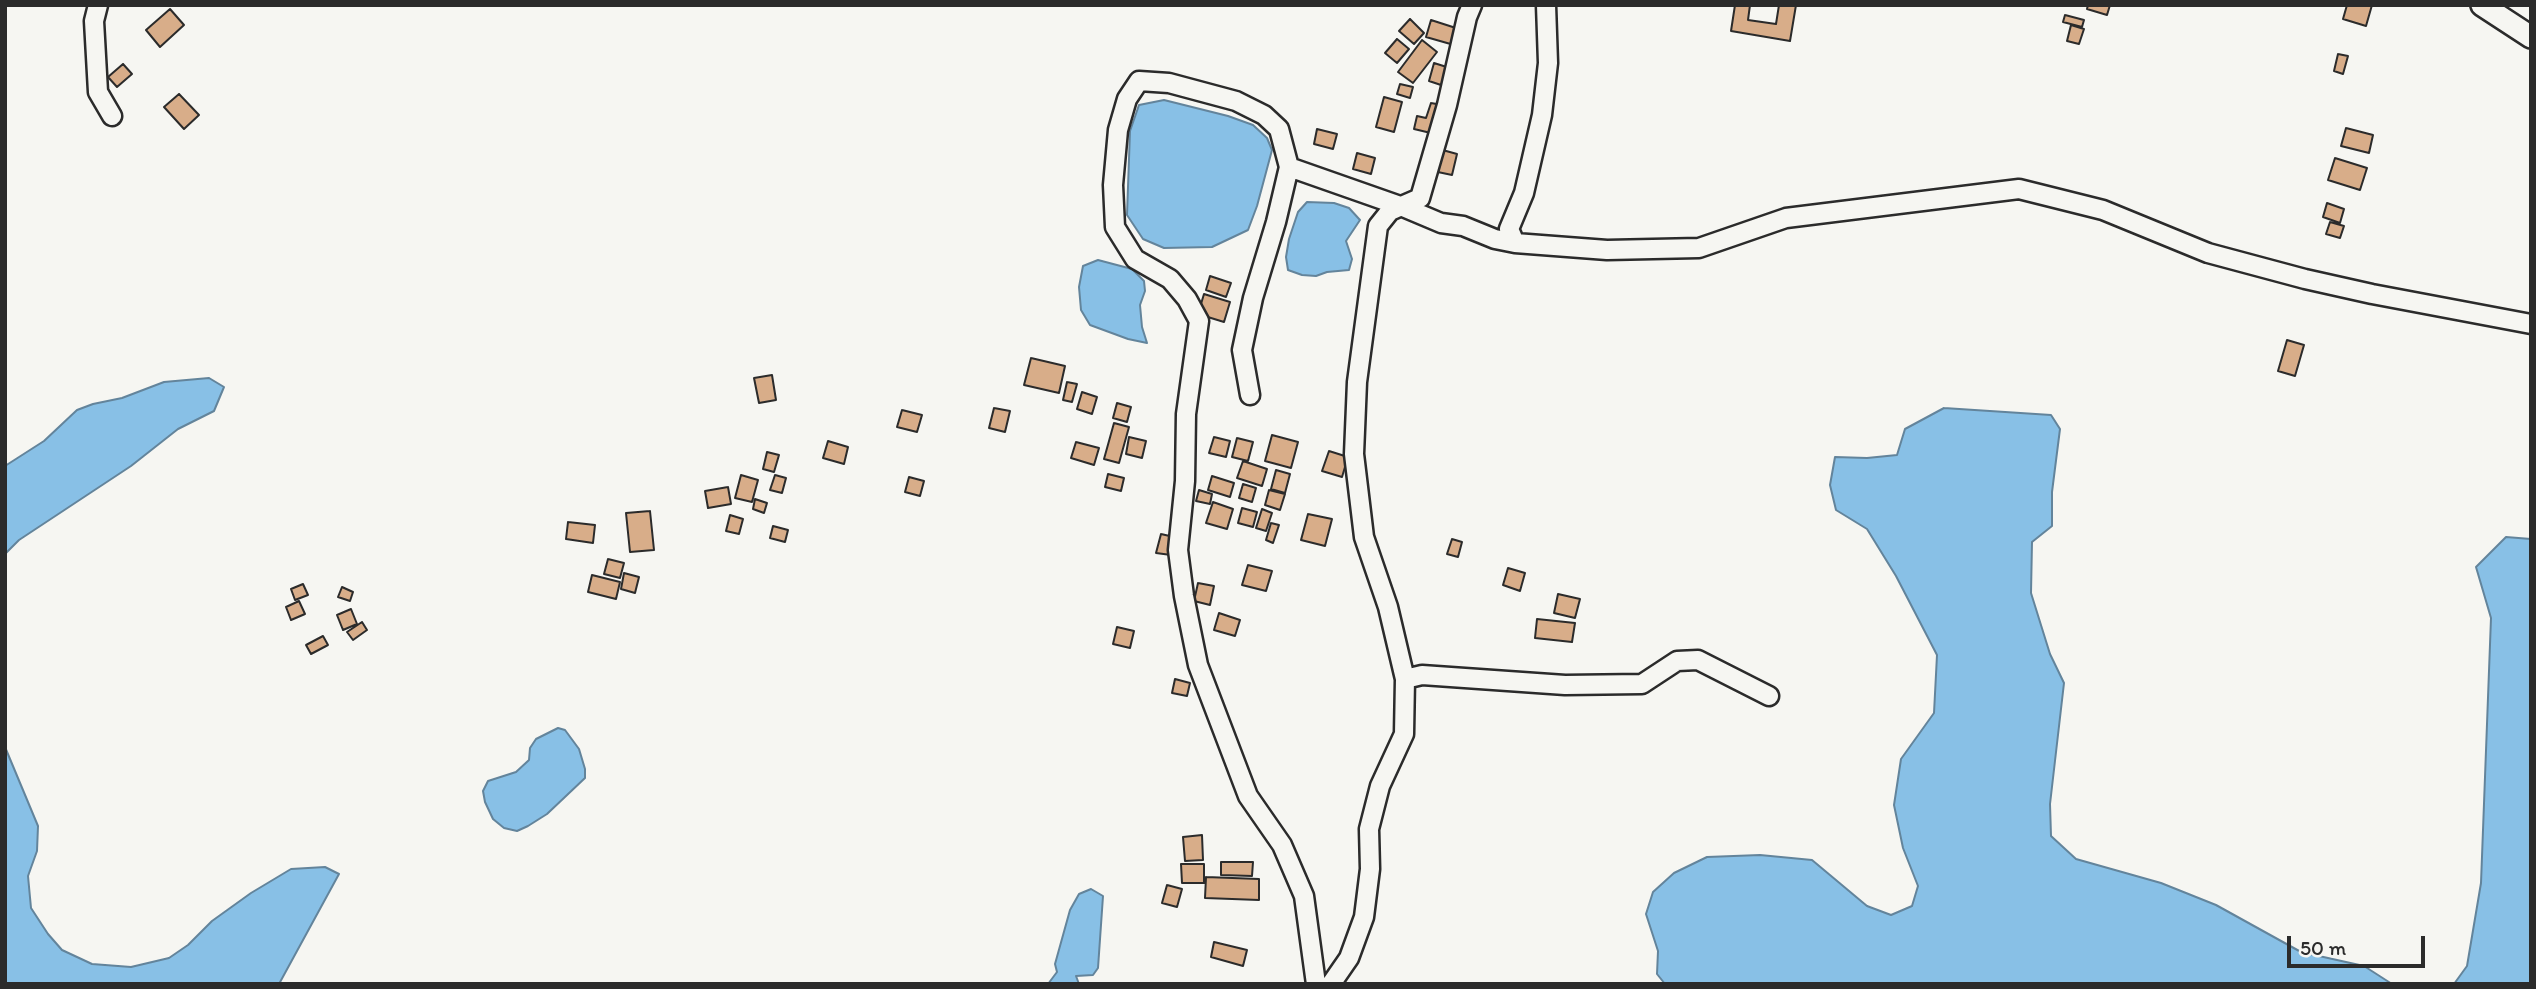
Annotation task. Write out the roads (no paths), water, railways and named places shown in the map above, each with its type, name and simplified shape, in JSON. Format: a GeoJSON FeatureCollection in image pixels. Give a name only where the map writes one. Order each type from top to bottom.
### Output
{"type":"FeatureCollection","features":[{"type":"Feature","properties":{"kind":"street"},"geometry":{"type":"LineString","coordinates":[[98,5],[93,21],[98,92],[112,116]]}},
{"type":"Feature","properties":{"kind":"street"},"geometry":{"type":"LineString","coordinates":[[1331,984],[1349,958],[1364,917],[1370,869],[1369,828],[1380,786],[1404,734],[1405,679],[1388,607],[1364,537],[1354,454],[1357,382],[1378,226],[1390,211],[1420,198],[1472,5]]}},
{"type":"Feature","properties":{"kind":"street"},"geometry":{"type":"LineString","coordinates":[[1514,243],[1509,229],[1524,193],[1542,115],[1548,63],[1546,5]]}},
{"type":"Feature","properties":{"kind":"street"},"geometry":{"type":"LineString","coordinates":[[2482,5],[2531,37]]}},
{"type":"Feature","properties":{"kind":"street"},"geometry":{"type":"LineString","coordinates":[[1250,396],[1242,350],[1253,298],[1289,167],[1279,129],[1264,115],[1237,101],[1169,83],[1139,81],[1127,99],[1118,130],[1113,185],[1115,227],[1135,259],[1170,279],[1199,321],[1186,414],[1185,481],[1178,550],[1184,596],[1198,666],[1248,796],[1282,845],[1304,896],[1316,984]]}},
{"type":"Feature","properties":{"kind":"street"},"geometry":{"type":"LineString","coordinates":[[1289,167],[1441,223],[1463,226],[1495,239],[1514,243],[1607,250],[1699,248],[1786,218],[2019,189],[2103,209],[2208,253],[2305,279],[2531,324]]}},
{"type":"Feature","properties":{"kind":"street"},"geometry":{"type":"LineString","coordinates":[[1405,679],[1422,675],[1565,685],[1642,684],[1677,662],[1698,660],[1769,696]]}},
{"type":"Feature","properties":{"kind":"water"},"geometry":{"type":"Polygon","coordinates":[[[1164,100],[1253,125],[1267,138],[1272,150],[1248,230],[1212,247],[1164,248],[1143,239],[1127,215],[1130,131],[1139,105],[1164,100]]]}},
{"type":"Feature","properties":{"kind":"water"},"geometry":{"type":"Polygon","coordinates":[[[1307,202],[1334,203],[1349,208],[1360,220],[1346,241],[1352,259],[1349,270],[1316,276],[1288,270],[1286,257],[1289,239],[1298,212],[1307,202]]]}},
{"type":"Feature","properties":{"kind":"water"},"geometry":{"type":"Polygon","coordinates":[[[1098,260],[1132,269],[1144,281],[1145,291],[1140,305],[1147,343],[1090,325],[1081,310],[1079,287],[1083,266],[1098,260]]]}},
{"type":"Feature","properties":{"kind":"water"},"geometry":{"type":"Polygon","coordinates":[[[209,378],[224,387],[214,411],[178,429],[131,466],[19,540],[5,554],[5,466],[44,441],[77,410],[122,398],[164,382],[209,378]]]}},
{"type":"Feature","properties":{"kind":"water"},"geometry":{"type":"Polygon","coordinates":[[[1944,408],[2051,415],[2060,429],[2052,492],[2052,526],[2032,542],[2031,593],[2050,654],[2064,683],[2050,804],[2051,836],[2076,859],[2161,883],[2216,905],[2301,952],[2364,966],[2392,984],[1665,984],[1657,974],[1658,951],[1646,914],[1653,892],[1674,873],[1707,857],[1760,855],[1812,860],[1867,906],[1891,915],[1912,906],[1918,886],[1903,848],[1894,805],[1901,759],[1934,713],[1937,655],[1896,576],[1867,529],[1836,510],[1830,485],[1835,457],[1897,455],[1905,429],[1944,408]]]}},
{"type":"Feature","properties":{"kind":"water"},"geometry":{"type":"Polygon","coordinates":[[[2506,537],[2531,539],[2531,984],[2454,984],[2467,966],[2481,883],[2491,618],[2476,567],[2506,537]]]}},
{"type":"Feature","properties":{"kind":"water"},"geometry":{"type":"Polygon","coordinates":[[[558,728],[565,730],[579,749],[585,778],[547,814],[528,826],[517,831],[504,828],[493,819],[485,802],[483,791],[488,781],[516,772],[529,760],[530,748],[536,739],[558,728]]]}},
{"type":"Feature","properties":{"kind":"water"},"geometry":{"type":"Polygon","coordinates":[[[5,747],[38,826],[37,851],[28,876],[31,908],[62,950],[92,964],[131,967],[169,958],[188,945],[212,921],[291,869],[325,867],[339,874],[279,984],[5,984],[5,747]]]}},
{"type":"Feature","properties":{"kind":"water"},"geometry":{"type":"Polygon","coordinates":[[[1091,889],[1103,896],[1098,968],[1093,975],[1076,976],[1079,984],[1048,984],[1057,972],[1055,964],[1070,910],[1079,894],[1091,889]]]}}]}
